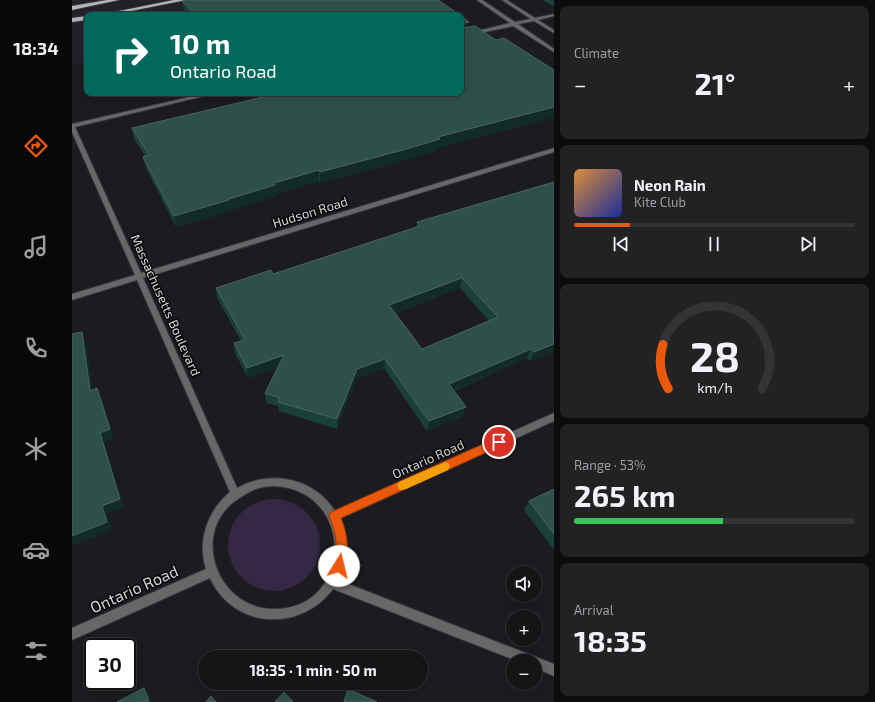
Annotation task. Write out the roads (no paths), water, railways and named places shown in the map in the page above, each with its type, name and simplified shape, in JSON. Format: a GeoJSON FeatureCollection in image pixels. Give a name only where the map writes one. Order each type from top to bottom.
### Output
{"type":"FeatureCollection","features":[{"type":"Feature","properties":{"kind":"main road"},"geometry":{"type":"LineString","coordinates":[[72,8],[116,0]]}},
{"type":"Feature","properties":{"kind":"main road"},"geometry":{"type":"LineString","coordinates":[[118,12],[183,0]]}},
{"type":"Feature","properties":{"kind":"main road"},"geometry":{"type":"LineString","coordinates":[[72,20],[84,18]]}},
{"type":"Feature","properties":{"kind":"street"},"geometry":{"type":"LineString","coordinates":[[479,0],[554,51]]}},
{"type":"Feature","properties":{"kind":"street"},"geometry":{"type":"LineString","coordinates":[[504,0],[554,32]]}},
{"type":"Feature","properties":{"kind":"street"},"geometry":{"type":"LineString","coordinates":[[464,35],[554,15]]}},
{"type":"Feature","properties":{"kind":"street"},"geometry":{"type":"LineString","coordinates":[[72,126],[201,96]]}},
{"type":"Feature","properties":{"kind":"street","name":"Massachusetts Boulevard"},"geometry":{"type":"LineString","coordinates":[[72,126],[236,495]]}},
{"type":"Feature","properties":{"kind":"street","name":"Hudson Road"},"geometry":{"type":"LineString","coordinates":[[72,297],[554,150]]}},
{"type":"Feature","properties":{"kind":"street","name":"Ontario Road"},"geometry":{"type":"LineString","coordinates":[[335,516],[554,417]]}},
{"type":"Feature","properties":{"kind":"street"},"geometry":{"type":"LineString","coordinates":[[272,483],[290,484],[308,490],[323,501],[335,516],[341,531],[342,549],[339,566],[331,583],[313,600],[290,611],[265,614],[241,607],[222,593],[210,573],[205,551],[209,530],[220,510],[236,495],[253,487],[272,483]]}},
{"type":"Feature","properties":{"kind":"street","name":"Ontario Road"},"geometry":{"type":"LineString","coordinates":[[72,634],[210,573]]}},
{"type":"Feature","properties":{"kind":"street"},"geometry":{"type":"LineString","coordinates":[[331,583],[513,654]]}},
{"type":"Feature","properties":{"kind":"street"},"geometry":{"type":"LineString","coordinates":[[542,665],[554,670]]}}]}
